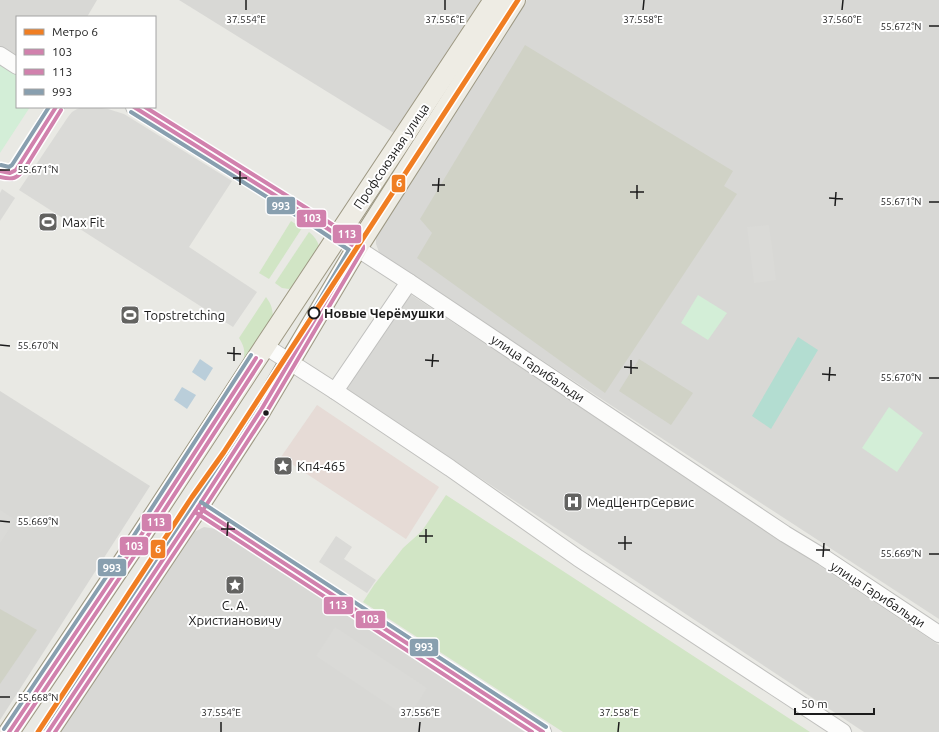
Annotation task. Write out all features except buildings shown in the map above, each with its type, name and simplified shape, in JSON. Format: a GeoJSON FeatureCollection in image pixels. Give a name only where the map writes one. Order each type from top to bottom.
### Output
{"type":"FeatureCollection","features":[{"type":"Feature","properties":{"kind":"main road","name":"Профсоюзная улица"},"geometry":{"type":"LineString","coordinates":[[9,732],[134,546],[494,0]]}},
{"type":"Feature","properties":{"kind":"main road","name":"Профсоюзная улица"},"geometry":{"type":"LineString","coordinates":[[48,732],[261,410],[357,248],[515,0]]}},
{"type":"Feature","properties":{"kind":"street"},"geometry":{"type":"LineString","coordinates":[[0,55],[16,65]]}},
{"type":"Feature","properties":{"kind":"street"},"geometry":{"type":"LineString","coordinates":[[0,171],[10,173],[16,170],[55,108]]}},
{"type":"Feature","properties":{"kind":"street","name":"улица Гарибальди"},"geometry":{"type":"LineString","coordinates":[[136,108],[313,219],[785,534],[823,557],[939,634]]}},
{"type":"Feature","properties":{"kind":"street"},"geometry":{"type":"LineString","coordinates":[[335,391],[409,282]]}},
{"type":"Feature","properties":{"kind":"street"},"geometry":{"type":"LineString","coordinates":[[265,346],[450,468],[578,558],[843,732]]}},
{"type":"Feature","properties":{"kind":"street"},"geometry":{"type":"LineString","coordinates":[[198,507],[543,732]]}},
{"type":"Feature","properties":{"kind":"shaded area"},"geometry":{"type":"Polygon","coordinates":[[[0,0],[97,0],[88,16],[16,16],[16,56],[0,46],[0,0]]]}},
{"type":"Feature","properties":{"kind":"shaded area"},"geometry":{"type":"Polygon","coordinates":[[[179,0],[481,0],[394,133],[179,0]]]}},
{"type":"Feature","properties":{"kind":"shaded area"},"geometry":{"type":"Polygon","coordinates":[[[527,0],[939,0],[939,619],[382,256],[379,252],[376,244],[376,235],[527,0]]]}},
{"type":"Feature","properties":{"kind":"shaded area"},"geometry":{"type":"Polygon","coordinates":[[[525,45],[733,171],[724,186],[737,194],[605,393],[417,258],[432,233],[420,219],[525,45]]]}},
{"type":"Feature","properties":{"kind":"shaded area"},"geometry":{"type":"Polygon","coordinates":[[[102,108],[124,114],[232,181],[189,247],[257,292],[233,327],[19,190],[68,117],[77,109],[102,108]]]}},
{"type":"Feature","properties":{"kind":"shaded area"},"geometry":{"type":"Polygon","coordinates":[[[2,189],[15,198],[0,221],[0,193],[2,189]]]}},
{"type":"Feature","properties":{"kind":"shaded area"},"geometry":{"type":"Polygon","coordinates":[[[769,225],[776,280],[754,283],[747,227],[769,225]]]}},
{"type":"Feature","properties":{"kind":"shaded area"},"geometry":{"type":"Polygon","coordinates":[[[407,292],[939,645],[939,732],[864,732],[344,388],[407,292]]]}},
{"type":"Feature","properties":{"kind":"shaded area"},"geometry":{"type":"Polygon","coordinates":[[[639,359],[693,393],[671,425],[619,391],[639,359]]]}},
{"type":"Feature","properties":{"kind":"shaded area"},"geometry":{"type":"Polygon","coordinates":[[[0,391],[150,486],[0,720],[0,391]]]}},
{"type":"Feature","properties":{"kind":"shaded area"},"geometry":{"type":"Polygon","coordinates":[[[317,405],[439,487],[406,539],[281,457],[317,405]]]}},
{"type":"Feature","properties":{"kind":"shaded area"},"geometry":{"type":"Polygon","coordinates":[[[0,510],[15,520],[0,543],[0,510]]]}},
{"type":"Feature","properties":{"kind":"shaded area"},"geometry":{"type":"Polygon","coordinates":[[[204,527],[216,529],[525,732],[59,732],[194,532],[204,527]]]}},
{"type":"Feature","properties":{"kind":"shaded area"},"geometry":{"type":"Polygon","coordinates":[[[336,536],[352,547],[344,559],[376,580],[367,593],[319,562],[336,536]]]}},
{"type":"Feature","properties":{"kind":"shaded area"},"geometry":{"type":"Polygon","coordinates":[[[0,609],[37,630],[0,684],[0,609]]]}},
{"type":"Feature","properties":{"kind":"shaded area"},"geometry":{"type":"Polygon","coordinates":[[[335,627],[427,688],[408,718],[316,656],[335,627]]]}},
{"type":"Feature","properties":{"kind":"green space"},"geometry":{"type":"Polygon","coordinates":[[[0,64],[16,74],[16,108],[29,108],[0,153],[0,64]]]}},
{"type":"Feature","properties":{"kind":"green space"},"geometry":{"type":"Polygon","coordinates":[[[291,221],[302,228],[269,279],[259,273],[291,221]]]}},
{"type":"Feature","properties":{"kind":"green space"},"geometry":{"type":"Polygon","coordinates":[[[309,232],[315,238],[319,246],[296,285],[289,289],[282,288],[275,283],[309,232]]]}},
{"type":"Feature","properties":{"kind":"green space"},"geometry":{"type":"Polygon","coordinates":[[[698,295],[727,313],[708,340],[681,323],[698,295]]]}},
{"type":"Feature","properties":{"kind":"green space"},"geometry":{"type":"Polygon","coordinates":[[[266,297],[272,308],[273,321],[242,367],[244,352],[243,345],[239,338],[266,297]]]}},
{"type":"Feature","properties":{"kind":"green space"},"geometry":{"type":"Polygon","coordinates":[[[798,337],[818,350],[771,429],[752,416],[798,337]]]}},
{"type":"Feature","properties":{"kind":"green space"},"geometry":{"type":"Polygon","coordinates":[[[889,407],[923,433],[897,472],[862,448],[889,407]]]}},
{"type":"Feature","properties":{"kind":"green space"},"geometry":{"type":"Polygon","coordinates":[[[446,495],[810,732],[563,732],[363,602],[374,585],[403,548],[422,531],[446,495]]]}},
{"type":"Feature","properties":{"kind":"water"},"geometry":{"type":"Polygon","coordinates":[[[200,359],[213,368],[205,381],[192,372],[200,359]]]}},
{"type":"Feature","properties":{"kind":"water"},"geometry":{"type":"Polygon","coordinates":[[[182,387],[196,395],[187,409],[174,400],[182,387]]]}},
{"type":"Feature","properties":{"kind":"metro line","name":"6"},"geometry":{"type":"LineString","coordinates":[[38,732],[192,497],[224,452],[518,0]]}},
{"type":"Feature","properties":{"kind":"transit line","name":"993"},"geometry":{"type":"LineString","coordinates":[[1,165],[9,167],[12,165],[48,108]]}},
{"type":"Feature","properties":{"kind":"transit line","name":"103"},"geometry":{"type":"LineString","coordinates":[[0,171],[10,173],[16,170],[55,108]]}},
{"type":"Feature","properties":{"kind":"transit line","name":"103"},"geometry":{"type":"LineString","coordinates":[[48,732],[261,410],[357,248],[136,108]]}},
{"type":"Feature","properties":{"kind":"transit line","name":"113"},"geometry":{"type":"LineString","coordinates":[[55,732],[266,413],[363,249],[361,243],[147,108]]}},
{"type":"Feature","properties":{"kind":"transit line","name":"113"},"geometry":{"type":"LineString","coordinates":[[0,177],[14,178],[22,172],[61,110]]}},
{"type":"Feature","properties":{"kind":"transit line","name":"993"},"geometry":{"type":"LineString","coordinates":[[43,729],[256,407],[349,250],[131,112]]}},
{"type":"Feature","properties":{"kind":"transit line","name":"993"},"geometry":{"type":"LineString","coordinates":[[4,729],[129,543],[251,355]]}},
{"type":"Feature","properties":{"kind":"transit line","name":"103"},"geometry":{"type":"LineString","coordinates":[[9,732],[134,546],[256,358]]}},
{"type":"Feature","properties":{"kind":"transit line","name":"113"},"geometry":{"type":"LineString","coordinates":[[16,732],[139,549],[261,361]]}},
{"type":"Feature","properties":{"kind":"transit line","name":"993"},"geometry":{"type":"LineString","coordinates":[[201,502],[546,727]]}},
{"type":"Feature","properties":{"kind":"transit line","name":"103"},"geometry":{"type":"LineString","coordinates":[[198,507],[543,732]]}},
{"type":"Feature","properties":{"kind":"transit line","name":"113"},"geometry":{"type":"LineString","coordinates":[[195,512],[532,732]]}},
{"type":"Feature","properties":{"kind":"place","name":"Max Fit"},"geometry":{"type":"Point","coordinates":[48,222]}},
{"type":"Feature","properties":{"kind":"place","name":"Новые Черёмушки"},"geometry":{"type":"Point","coordinates":[314,313]}},
{"type":"Feature","properties":{"kind":"place","name":"Topstretching"},"geometry":{"type":"Point","coordinates":[130,315]}},
{"type":"Feature","properties":{"kind":"place","name":"Кп4-465"},"geometry":{"type":"Point","coordinates":[283,466]}},
{"type":"Feature","properties":{"kind":"place","name":"МедЦентрСервис"},"geometry":{"type":"Point","coordinates":[573,502]}},
{"type":"Feature","properties":{"kind":"place","name":"С. А. Христиановичу"},"geometry":{"type":"Point","coordinates":[235,585]}}]}
